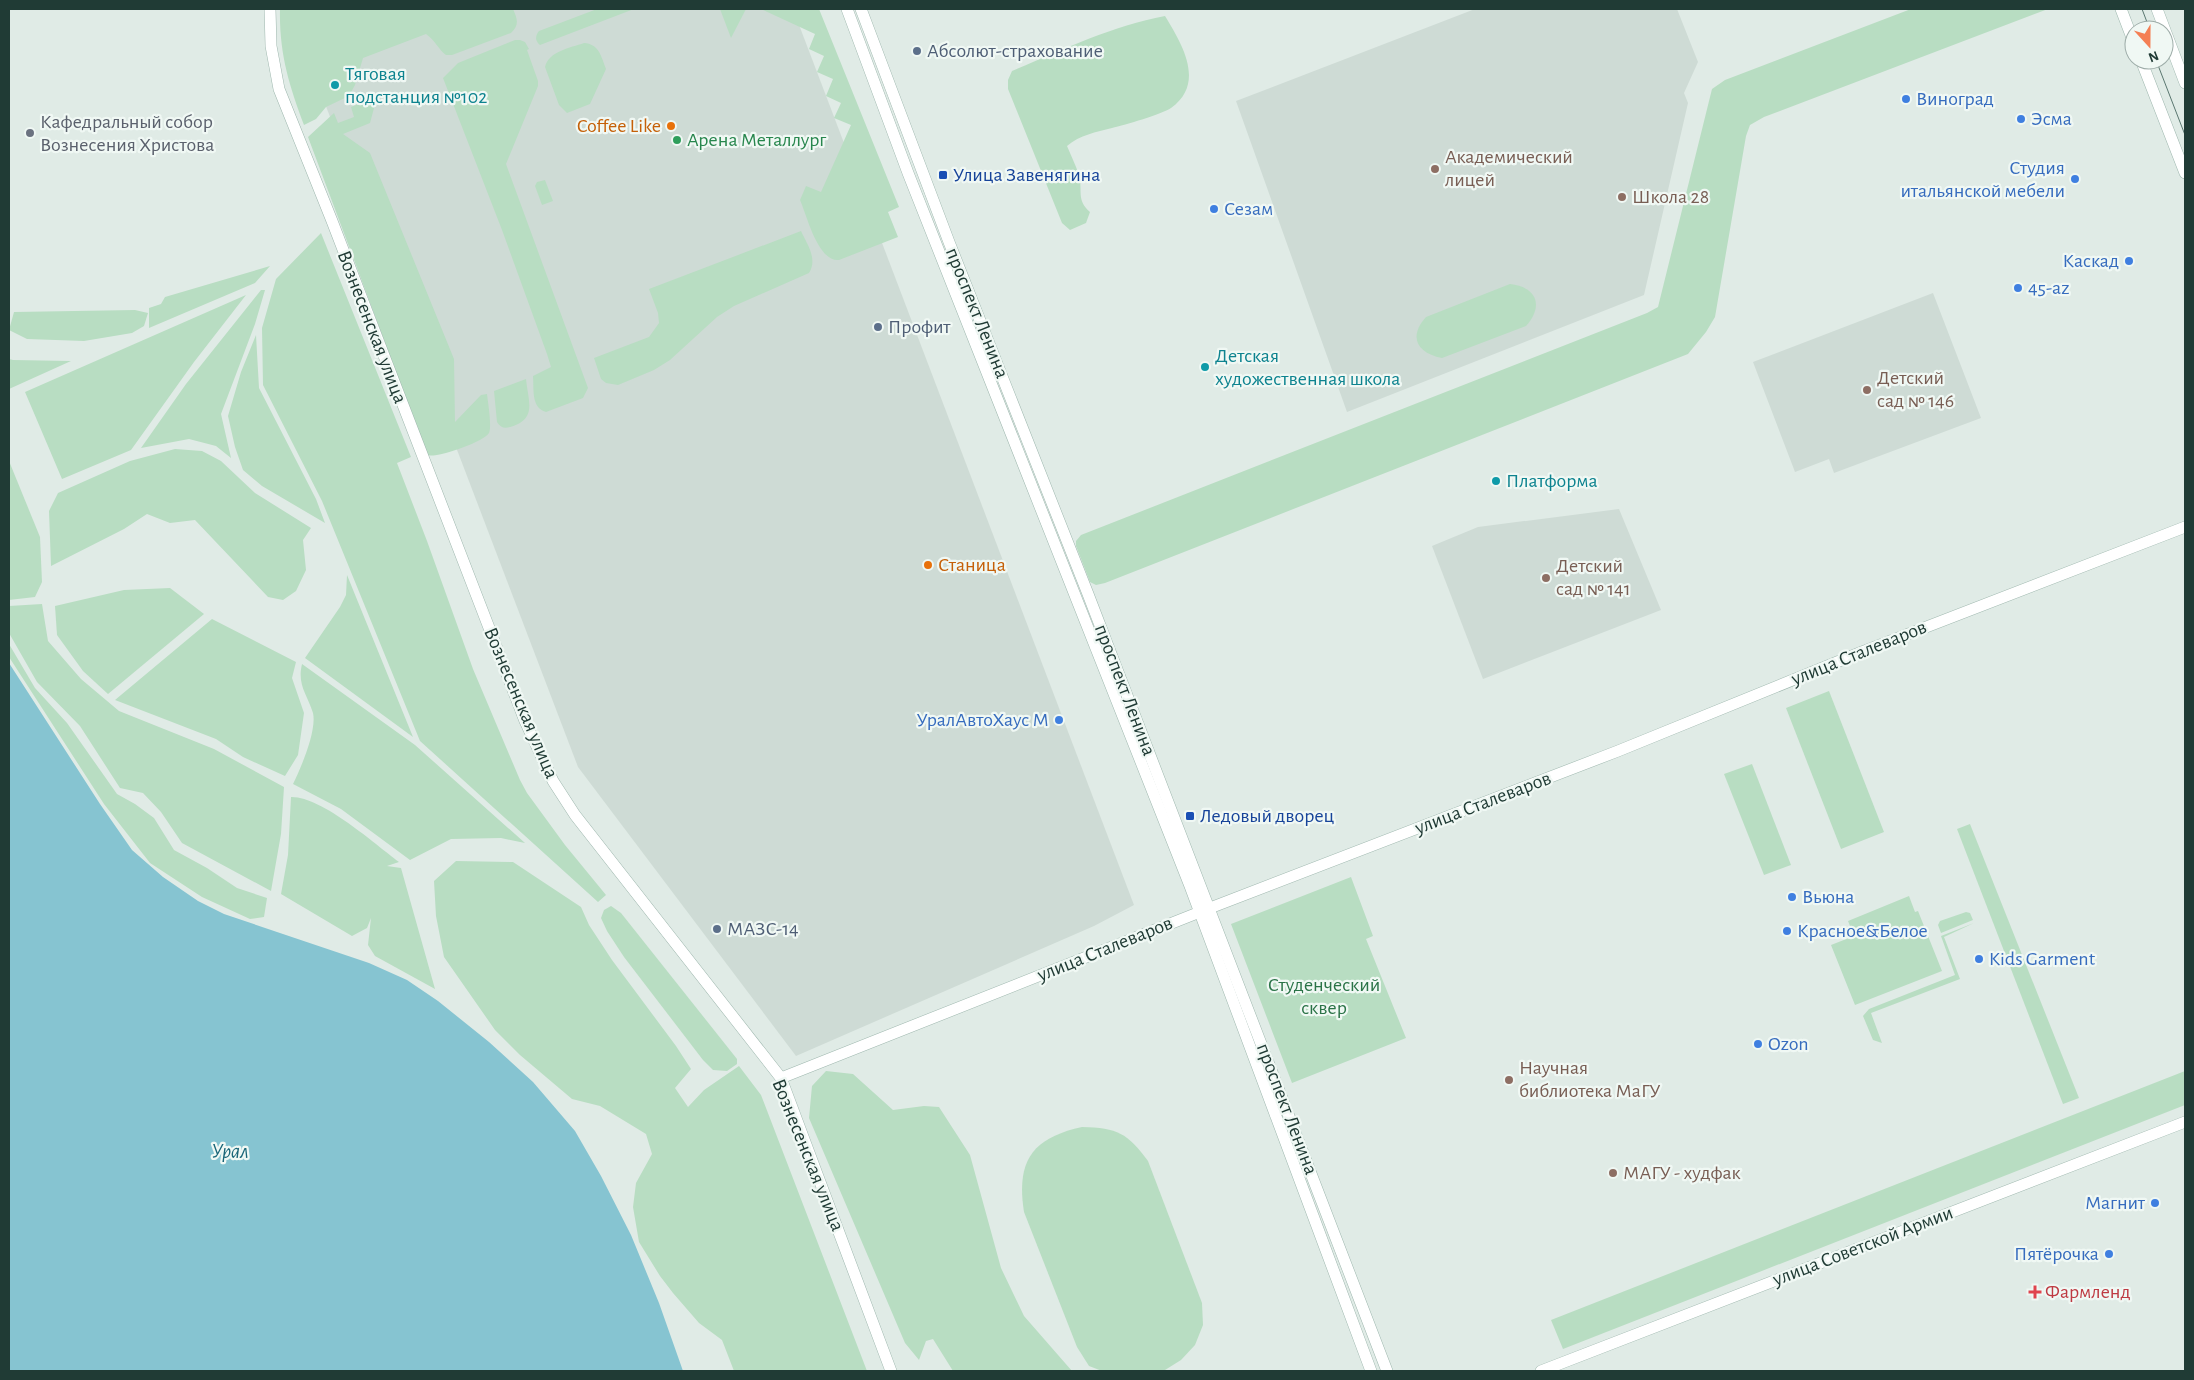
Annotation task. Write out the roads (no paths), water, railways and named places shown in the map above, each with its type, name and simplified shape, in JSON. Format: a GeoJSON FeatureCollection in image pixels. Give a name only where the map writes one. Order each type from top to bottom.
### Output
{"type":"FeatureCollection","features":[{"type":"Feature","properties":{"kind":"main road","name":"Вознесенская улица"},"geometry":{"type":"LineString","coordinates":[[270,9],[272,53],[282,97],[332,221],[525,721],[553,781],[575,815],[781,1078],[892,1371]]}},
{"type":"Feature","properties":{"kind":"main road","name":"проспект Ленина"},"geometry":{"type":"LineString","coordinates":[[847,9],[908,173],[1387,1371]]}},
{"type":"Feature","properties":{"kind":"main road","name":"проспект Ленина"},"geometry":{"type":"LineString","coordinates":[[861,9],[1204,910],[1371,1371]]}},
{"type":"Feature","properties":{"kind":"main road"},"geometry":{"type":"LineString","coordinates":[[2157,9],[2185,83]]}},
{"type":"Feature","properties":{"kind":"main road"},"geometry":{"type":"LineString","coordinates":[[2145,70],[2185,173]]}},
{"type":"Feature","properties":{"kind":"main road","name":"улица Сталеваров"},"geometry":{"type":"LineString","coordinates":[[781,1078],[1204,910],[1618,751],[1859,653],[2185,527]]}},
{"type":"Feature","properties":{"kind":"main road","name":"улица Советской Армии"},"geometry":{"type":"LineString","coordinates":[[1541,1371],[2185,1122]]}},
{"type":"Feature","properties":{"kind":"water","name":"Урал"},"geometry":{"type":"Polygon","coordinates":[[[9,663],[132,850],[163,877],[198,901],[224,914],[369,963],[407,980],[438,1001],[489,1042],[533,1082],[575,1131],[601,1176],[631,1235],[659,1303],[683,1371],[9,1371],[9,663]]]}},
{"type":"Feature","properties":{"kind":"tram line"},"geometry":{"type":"LineString","coordinates":[[2142,9],[2146,20]]}},
{"type":"Feature","properties":{"kind":"tram line"},"geometry":{"type":"LineString","coordinates":[[2160,70],[2185,135]]}},
{"type":"Feature","properties":{"kind":"place","name":"Абсолют-страхование"},"geometry":{"type":"Point","coordinates":[917,51]}},
{"type":"Feature","properties":{"kind":"place","name":"Тяговая подстанция №102"},"geometry":{"type":"Point","coordinates":[335,85]}},
{"type":"Feature","properties":{"kind":"place","name":"Виноград"},"geometry":{"type":"Point","coordinates":[1906,99]}},
{"type":"Feature","properties":{"kind":"place","name":"Эсма"},"geometry":{"type":"Point","coordinates":[2021,119]}},
{"type":"Feature","properties":{"kind":"place","name":"Coffee Like"},"geometry":{"type":"Point","coordinates":[671,126]}},
{"type":"Feature","properties":{"kind":"place","name":"Кафедральный собор Вознесения Христова"},"geometry":{"type":"Point","coordinates":[30,133]}},
{"type":"Feature","properties":{"kind":"place","name":"Арена Металлург"},"geometry":{"type":"Point","coordinates":[677,140]}},
{"type":"Feature","properties":{"kind":"place","name":"Академический лицей"},"geometry":{"type":"Point","coordinates":[1435,169]}},
{"type":"Feature","properties":{"kind":"place","name":"Улица Завенягина"},"geometry":{"type":"Point","coordinates":[943,175]}},
{"type":"Feature","properties":{"kind":"place","name":"Студия итальянской мебели"},"geometry":{"type":"Point","coordinates":[2075,179]}},
{"type":"Feature","properties":{"kind":"place","name":"Школа 28"},"geometry":{"type":"Point","coordinates":[1622,197]}},
{"type":"Feature","properties":{"kind":"place","name":"Сезам"},"geometry":{"type":"Point","coordinates":[1214,209]}},
{"type":"Feature","properties":{"kind":"place","name":"Каскад"},"geometry":{"type":"Point","coordinates":[2129,261]}},
{"type":"Feature","properties":{"kind":"place","name":"45-az"},"geometry":{"type":"Point","coordinates":[2018,288]}},
{"type":"Feature","properties":{"kind":"place","name":"Профит"},"geometry":{"type":"Point","coordinates":[878,327]}},
{"type":"Feature","properties":{"kind":"place","name":"Детская художественная школа"},"geometry":{"type":"Point","coordinates":[1205,367]}},
{"type":"Feature","properties":{"kind":"place","name":"Детский сад № 146"},"geometry":{"type":"Point","coordinates":[1867,390]}},
{"type":"Feature","properties":{"kind":"place","name":"Платформа"},"geometry":{"type":"Point","coordinates":[1496,481]}},
{"type":"Feature","properties":{"kind":"place","name":"Станица"},"geometry":{"type":"Point","coordinates":[928,565]}},
{"type":"Feature","properties":{"kind":"place","name":"Детский сад № 141"},"geometry":{"type":"Point","coordinates":[1546,578]}},
{"type":"Feature","properties":{"kind":"place","name":"УралАвтоХаус М"},"geometry":{"type":"Point","coordinates":[1059,720]}},
{"type":"Feature","properties":{"kind":"place","name":"Ледовый дворец"},"geometry":{"type":"Point","coordinates":[1190,816]}},
{"type":"Feature","properties":{"kind":"place","name":"Вьюна"},"geometry":{"type":"Point","coordinates":[1792,897]}},
{"type":"Feature","properties":{"kind":"place","name":"МАЗС-14"},"geometry":{"type":"Point","coordinates":[717,929]}},
{"type":"Feature","properties":{"kind":"place","name":"Красное&Белое"},"geometry":{"type":"Point","coordinates":[1787,931]}},
{"type":"Feature","properties":{"kind":"place","name":"Kids Garment"},"geometry":{"type":"Point","coordinates":[1979,959]}},
{"type":"Feature","properties":{"kind":"place","name":"Ozon"},"geometry":{"type":"Point","coordinates":[1758,1044]}},
{"type":"Feature","properties":{"kind":"place","name":"Научная библиотека МаГУ"},"geometry":{"type":"Point","coordinates":[1509,1080]}},
{"type":"Feature","properties":{"kind":"place","name":"МАГУ - худфак"},"geometry":{"type":"Point","coordinates":[1613,1173]}},
{"type":"Feature","properties":{"kind":"place","name":"Магнит"},"geometry":{"type":"Point","coordinates":[2155,1203]}},
{"type":"Feature","properties":{"kind":"place","name":"Пятёрочка"},"geometry":{"type":"Point","coordinates":[2109,1254]}},
{"type":"Feature","properties":{"kind":"place","name":"Фармленд"},"geometry":{"type":"Point","coordinates":[2035,1292]}},
{"type":"Feature","properties":{"kind":"park label","name":"Студенческий сквер"},"geometry":{"type":"Point","coordinates":[1324,996]}}]}
